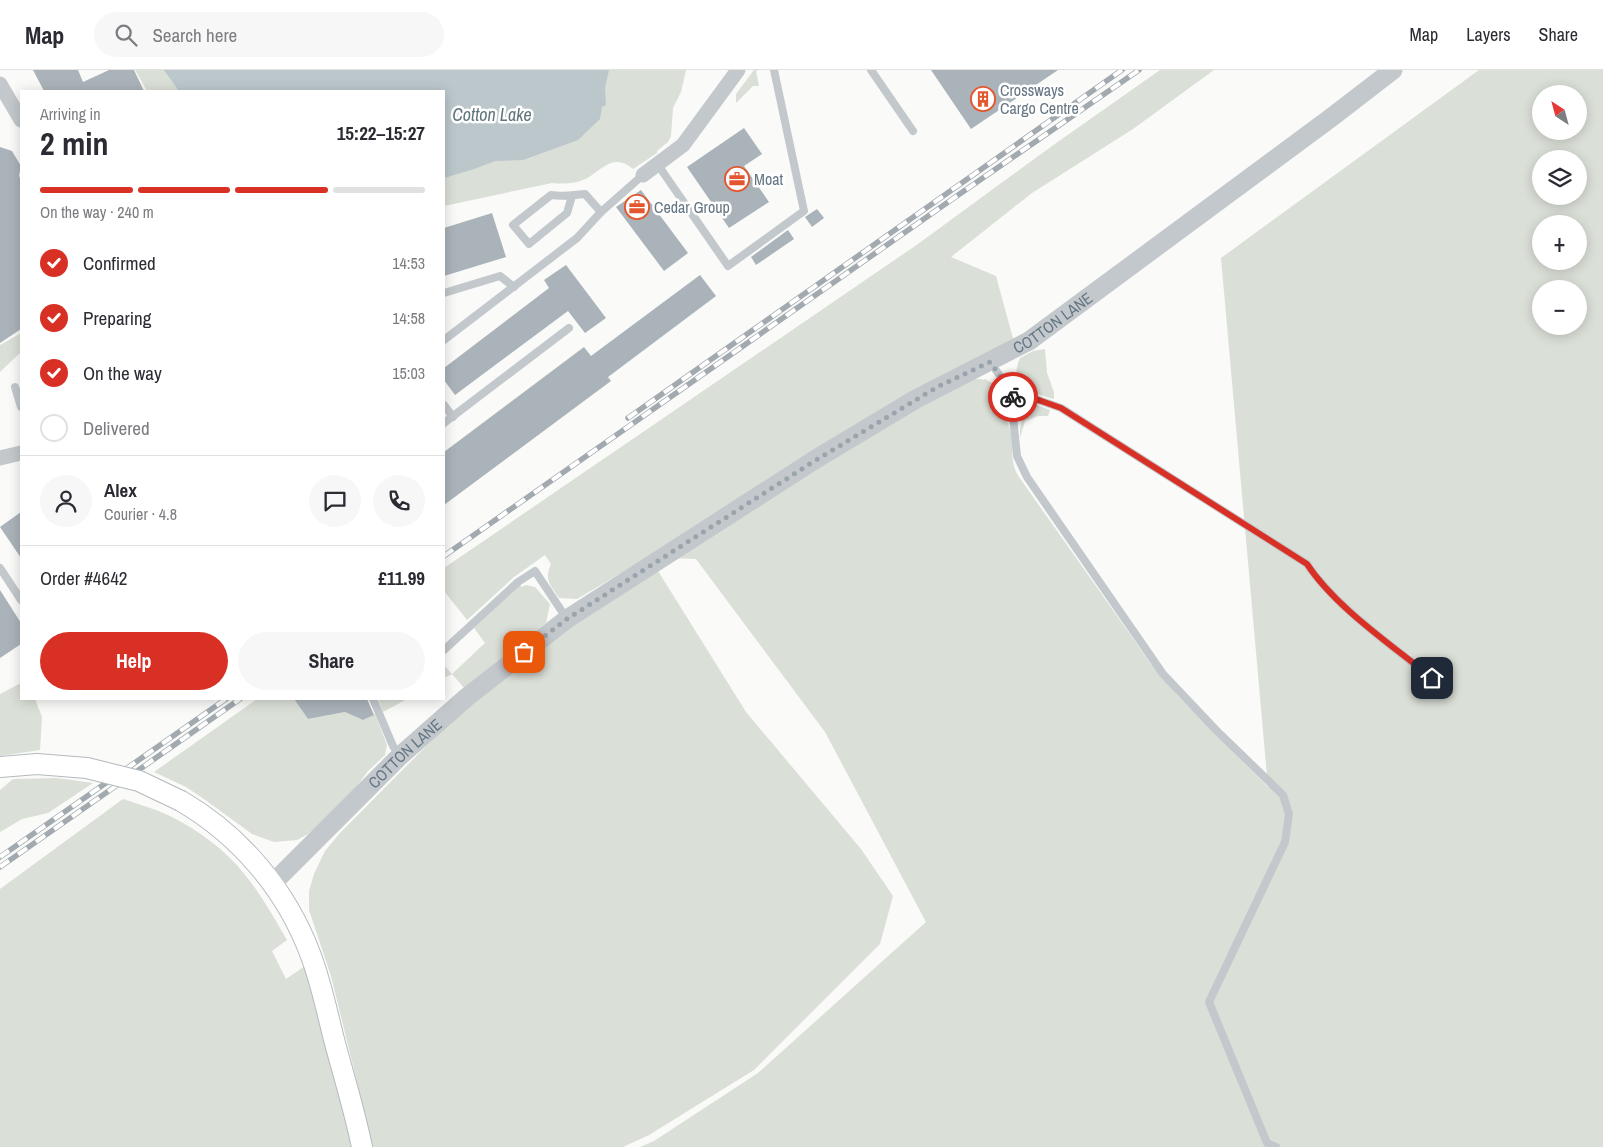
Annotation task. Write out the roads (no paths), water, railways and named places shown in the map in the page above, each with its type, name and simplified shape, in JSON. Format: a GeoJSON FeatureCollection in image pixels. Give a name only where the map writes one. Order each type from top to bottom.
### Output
{"type":"FeatureCollection","features":[{"type":"Feature","properties":{"kind":"main road"},"geometry":{"type":"LineString","coordinates":[[0,767],[38,764],[87,768],[139,781],[181,801],[221,828],[247,853],[273,883],[296,920],[311,956],[362,1147]]}},
{"type":"Feature","properties":{"kind":"street"},"geometry":{"type":"LineString","coordinates":[[643,175],[675,152],[689,138],[738,70]]}},
{"type":"Feature","properties":{"kind":"street","name":"COTTON LANE"},"geometry":{"type":"LineString","coordinates":[[273,883],[400,756],[467,697],[567,619],[833,449],[939,386],[1029,341],[1325,123],[1393,70]]}},
{"type":"Feature","properties":{"kind":"street"},"geometry":{"type":"LineString","coordinates":[[0,84],[20,118]]}},
{"type":"Feature","properties":{"kind":"street"},"geometry":{"type":"LineString","coordinates":[[0,458],[20,453]]}},
{"type":"Feature","properties":{"kind":"lane"},"geometry":{"type":"LineString","coordinates":[[658,165],[728,266],[804,211],[774,70]]}},
{"type":"Feature","properties":{"kind":"lane"},"geometry":{"type":"LineString","coordinates":[[871,70],[913,131]]}},
{"type":"Feature","properties":{"kind":"lane"},"geometry":{"type":"LineString","coordinates":[[445,339],[576,238],[643,175]]}},
{"type":"Feature","properties":{"kind":"lane"},"geometry":{"type":"LineString","coordinates":[[572,196],[567,212],[529,244],[513,225],[551,194],[564,197],[585,194],[602,212]]}},
{"type":"Feature","properties":{"kind":"lane"},"geometry":{"type":"LineString","coordinates":[[445,293],[500,276],[514,287]]}},
{"type":"Feature","properties":{"kind":"lane"},"geometry":{"type":"LineString","coordinates":[[445,422],[569,328]]}},
{"type":"Feature","properties":{"kind":"lane"},"geometry":{"type":"LineString","coordinates":[[990,362],[1003,380],[1011,397],[1018,460],[1049,510],[1163,674],[1216,730],[1283,795],[1289,814],[1285,842],[1209,1002],[1267,1143],[1276,1147]]}},
{"type":"Feature","properties":{"kind":"lane"},"geometry":{"type":"LineString","coordinates":[[15,387],[20,404]]}},
{"type":"Feature","properties":{"kind":"lane"},"geometry":{"type":"LineString","coordinates":[[1011,397],[1030,397],[1061,408],[1307,564],[1316,578],[1355,616],[1432,678]]}},
{"type":"Feature","properties":{"kind":"lane"},"geometry":{"type":"LineString","coordinates":[[445,406],[452,417]]}},
{"type":"Feature","properties":{"kind":"lane"},"geometry":{"type":"LineString","coordinates":[[0,568],[20,598]]}},
{"type":"Feature","properties":{"kind":"lane"},"geometry":{"type":"LineString","coordinates":[[445,649],[518,582],[535,571],[567,619]]}},
{"type":"Feature","properties":{"kind":"lane"},"geometry":{"type":"LineString","coordinates":[[373,700],[393,746],[400,756]]}},
{"type":"Feature","properties":{"kind":"water","name":"Cotton Lake"},"geometry":{"type":"Polygon","coordinates":[[[164,70],[609,70],[605,88],[606,105],[602,107],[600,119],[578,140],[523,160],[495,161],[445,178],[445,90],[178,90],[164,70]]]}},
{"type":"Feature","properties":{"kind":"railway"},"geometry":{"type":"LineString","coordinates":[[628,418],[1122,70]]}},
{"type":"Feature","properties":{"kind":"railway"},"geometry":{"type":"LineString","coordinates":[[445,555],[1139,70]]}},
{"type":"Feature","properties":{"kind":"railway"},"geometry":{"type":"LineString","coordinates":[[0,857],[225,700]]}},
{"type":"Feature","properties":{"kind":"railway"},"geometry":{"type":"LineString","coordinates":[[0,867],[239,700]]}},
{"type":"Feature","properties":{"kind":"place","name":"Crossways Cargo Centre"},"geometry":{"type":"Point","coordinates":[983,99]}},
{"type":"Feature","properties":{"kind":"place","name":"Moat"},"geometry":{"type":"Point","coordinates":[737,179]}},
{"type":"Feature","properties":{"kind":"place","name":"Cedar Group"},"geometry":{"type":"Point","coordinates":[637,207]}}]}
